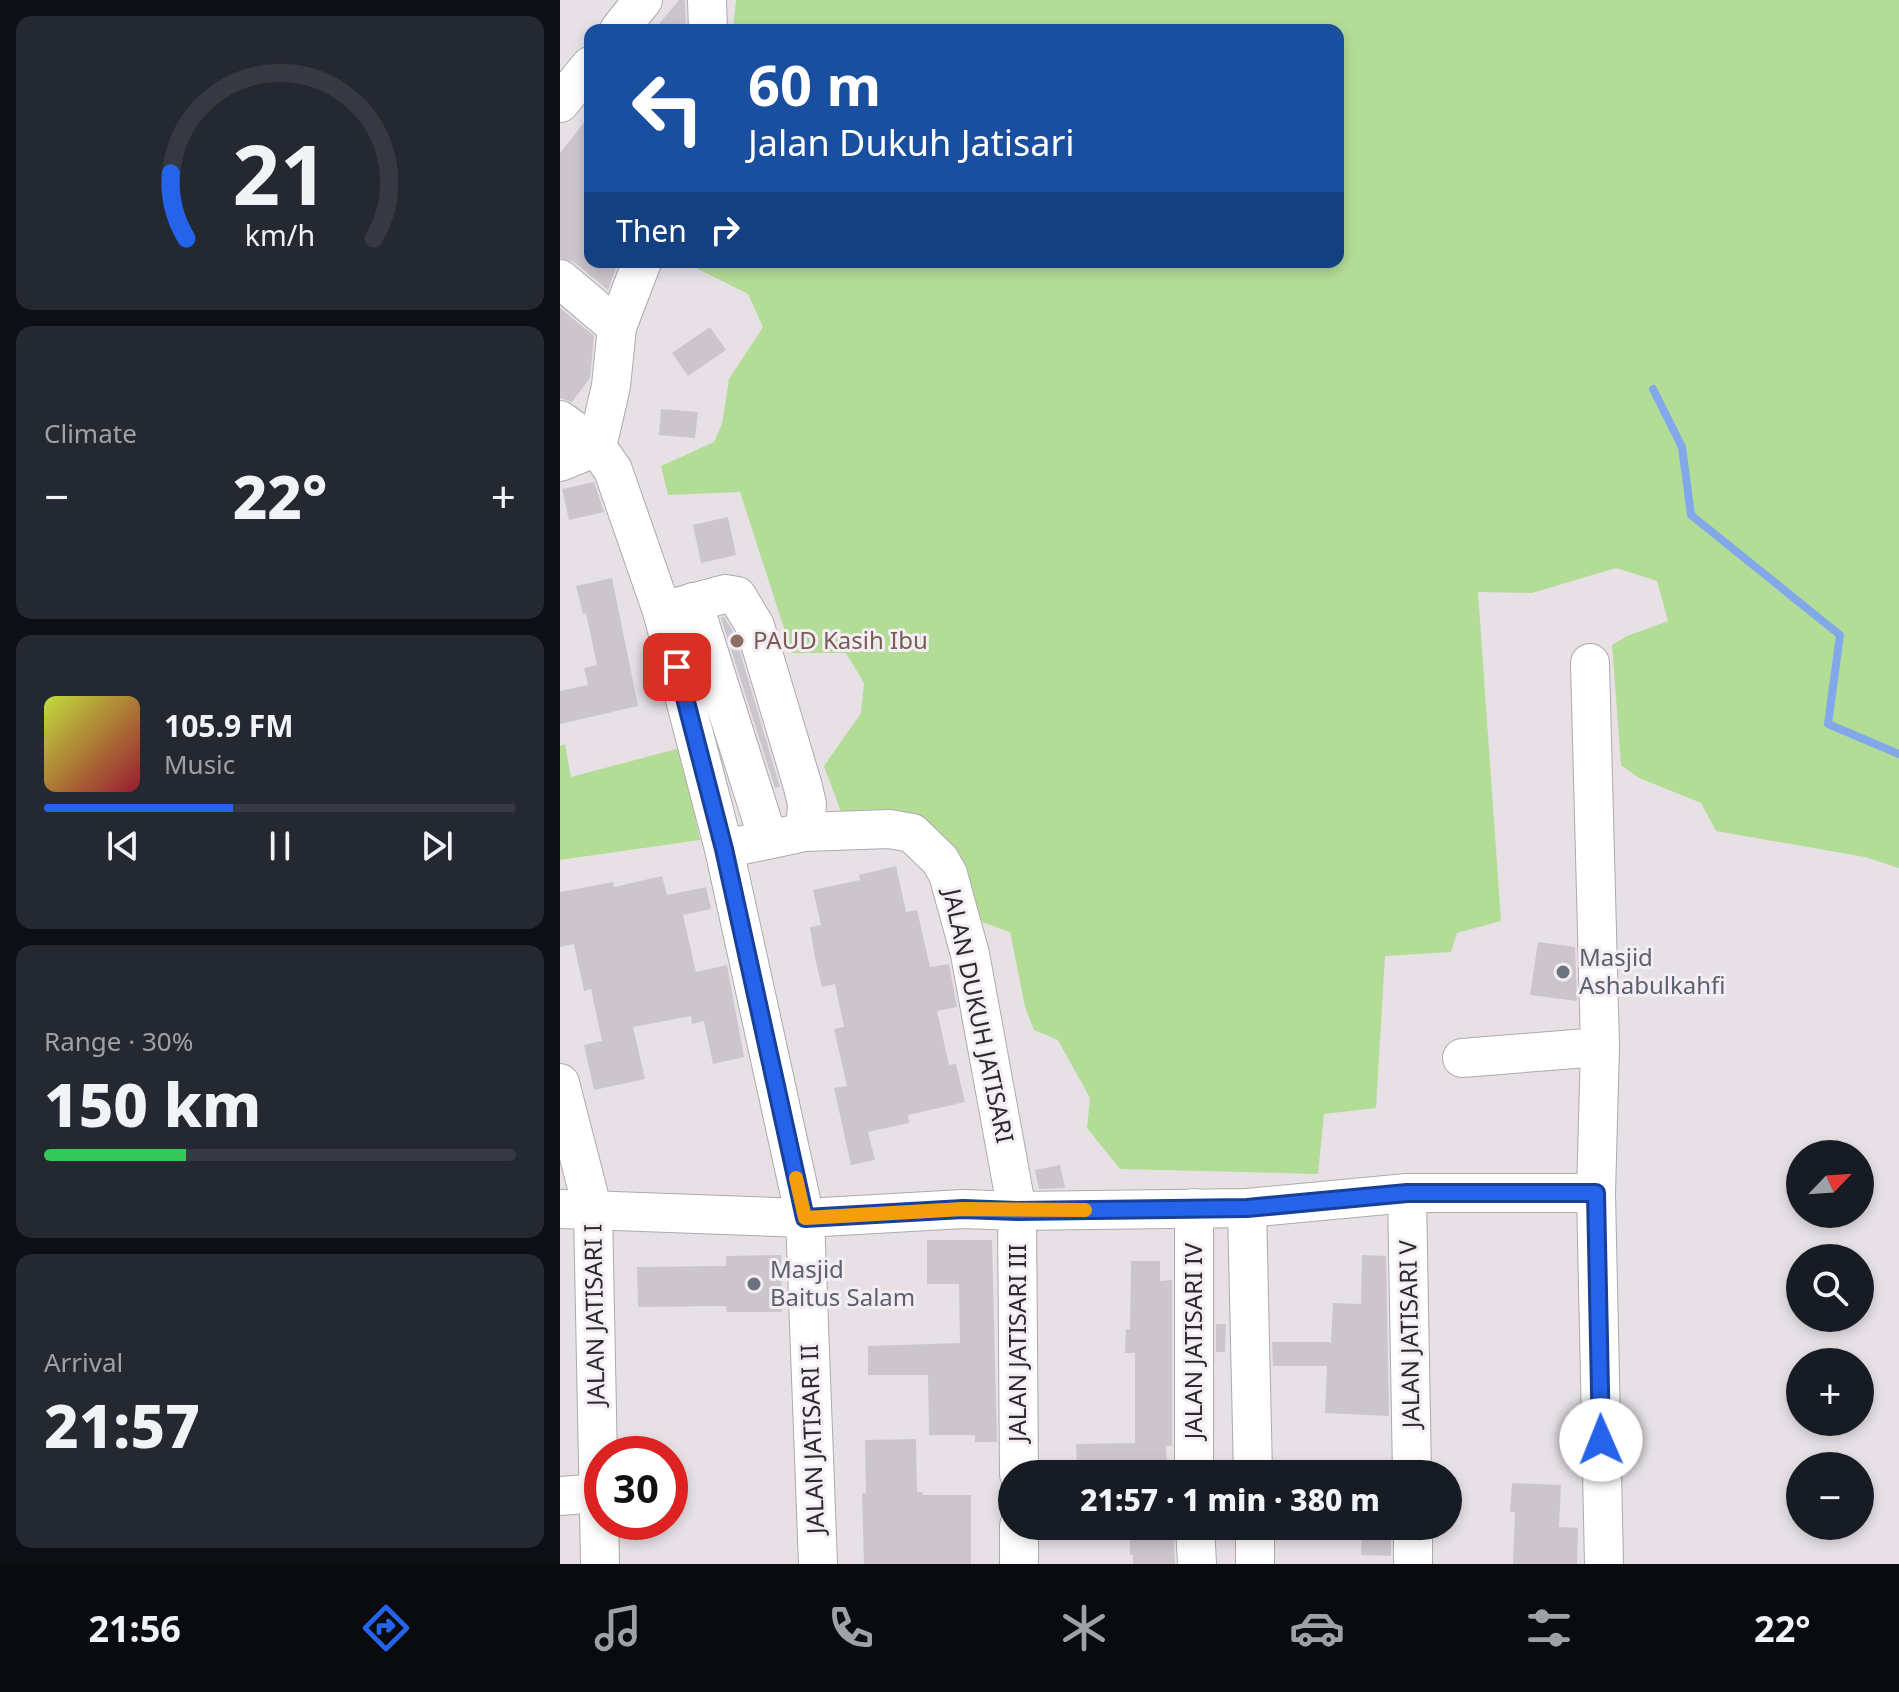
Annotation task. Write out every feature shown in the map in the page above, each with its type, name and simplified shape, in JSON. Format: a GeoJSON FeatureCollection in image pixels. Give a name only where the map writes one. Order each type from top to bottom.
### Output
{"type":"FeatureCollection","features":[{"type":"Feature","properties":{"kind":"street"},"geometry":{"type":"LineString","coordinates":[[624,24],[643,0]]}},
{"type":"Feature","properties":{"kind":"street"},"geometry":{"type":"LineString","coordinates":[[707,0],[708,24]]}},
{"type":"Feature","properties":{"kind":"street"},"geometry":{"type":"LineString","coordinates":[[560,103],[584,73]]}},
{"type":"Feature","properties":{"kind":"street"},"geometry":{"type":"LineString","coordinates":[[597,447],[611,386],[617,327],[640,268]]}},
{"type":"Feature","properties":{"kind":"street"},"geometry":{"type":"LineString","coordinates":[[560,279],[617,327]]}},
{"type":"Feature","properties":{"kind":"street"},"geometry":{"type":"LineString","coordinates":[[560,420],[597,447],[613,470],[678,606],[768,839]]}},
{"type":"Feature","properties":{"kind":"street"},"geometry":{"type":"LineString","coordinates":[[560,462],[597,447]]}},
{"type":"Feature","properties":{"kind":"street"},"geometry":{"type":"LineString","coordinates":[[678,606],[725,594],[737,596],[755,626],[803,787],[807,804],[805,832]]}},
{"type":"Feature","properties":{"kind":"street"},"geometry":{"type":"LineString","coordinates":[[678,606],[724,849],[805,1218]]}},
{"type":"Feature","properties":{"kind":"street"},"geometry":{"type":"LineString","coordinates":[[1590,663],[1600,1047],[1596,1193],[1604,1564]]}},
{"type":"Feature","properties":{"kind":"street","name":"JALAN DUKUH JATISARI"},"geometry":{"type":"LineString","coordinates":[[724,849],[805,832],[889,829],[912,833],[940,860],[948,874],[970,954],[1017,1211]]}},
{"type":"Feature","properties":{"kind":"street"},"geometry":{"type":"LineString","coordinates":[[1462,1058],[1600,1047]]}},
{"type":"Feature","properties":{"kind":"street"},"geometry":{"type":"LineString","coordinates":[[560,1083],[577,1210],[805,1218],[963,1209],[1247,1208],[1407,1193],[1596,1193]]}},
{"type":"Feature","properties":{"kind":"street","name":"JALAN JATISARI V"},"geometry":{"type":"LineString","coordinates":[[1407,1193],[1412,1460]]}},
{"type":"Feature","properties":{"kind":"street","name":"JALAN JATISARI IV"},"geometry":{"type":"LineString","coordinates":[[1194,1208],[1194,1460]]}},
{"type":"Feature","properties":{"kind":"street"},"geometry":{"type":"LineString","coordinates":[[1247,1208],[1253,1460]]}},
{"type":"Feature","properties":{"kind":"street","name":"JALAN JATISARI I"},"geometry":{"type":"LineString","coordinates":[[577,1210],[595,1436]]}},
{"type":"Feature","properties":{"kind":"street","name":"JALAN JATISARI III"},"geometry":{"type":"LineString","coordinates":[[1017,1211],[1019,1460]]}},
{"type":"Feature","properties":{"kind":"street","name":"JALAN JATISARI II"},"geometry":{"type":"LineString","coordinates":[[805,1218],[818,1564]]}},
{"type":"Feature","properties":{"kind":"street"},"geometry":{"type":"LineString","coordinates":[[560,1496],[584,1494]]}},
{"type":"Feature","properties":{"kind":"street","name":"JALAN JATISARI I"},"geometry":{"type":"LineString","coordinates":[[600,1540],[600,1564]]}},
{"type":"Feature","properties":{"kind":"street"},"geometry":{"type":"LineString","coordinates":[[1019,1540],[1019,1564]]}},
{"type":"Feature","properties":{"kind":"street"},"geometry":{"type":"LineString","coordinates":[[1196,1540],[1197,1564]]}},
{"type":"Feature","properties":{"kind":"street"},"geometry":{"type":"LineString","coordinates":[[1255,1540],[1255,1564]]}},
{"type":"Feature","properties":{"kind":"street"},"geometry":{"type":"LineString","coordinates":[[1413,1540],[1413,1564]]}},
{"type":"Feature","properties":{"kind":"green space"},"geometry":{"type":"Polygon","coordinates":[[[736,0],[1899,0],[1899,868],[1865,857],[1716,831],[1701,803],[1639,778],[1621,765],[1612,645],[1668,621],[1657,581],[1616,568],[1532,593],[1478,592],[1501,921],[1457,933],[1451,952],[1385,956],[1376,1108],[1324,1114],[1318,1174],[1120,1169],[1087,1128],[1090,1098],[1058,1040],[1034,1030],[1025,1007],[1010,932],[982,922],[939,830],[900,810],[841,812],[824,766],[861,713],[864,683],[846,653],[792,653],[740,492],[668,495],[661,466],[714,442],[722,424],[729,379],[763,327],[748,294],[698,269],[1344,268],[1344,24],[734,24],[736,0]]]}},
{"type":"Feature","properties":{"kind":"green space"},"geometry":{"type":"Polygon","coordinates":[[[565,744],[571,777],[680,748],[700,840],[560,860],[560,746],[565,744]]]}},
{"type":"Feature","properties":{"kind":"building"},"geometry":{"type":"Polygon","coordinates":[[[679,0],[685,0],[686,24],[659,24],[679,0]]]}},
{"type":"Feature","properties":{"kind":"building"},"geometry":{"type":"Polygon","coordinates":[[[584,123],[584,268],[616,268],[608,290],[574,262],[560,258],[560,153],[584,123]]]}},
{"type":"Feature","properties":{"kind":"building"},"geometry":{"type":"Polygon","coordinates":[[[560,308],[594,336],[590,378],[572,402],[560,398],[560,308]]]}},
{"type":"Feature","properties":{"kind":"building"},"geometry":{"type":"Polygon","coordinates":[[[710,327],[726,350],[688,376],[672,353],[710,327]]]}},
{"type":"Feature","properties":{"kind":"building"},"geometry":{"type":"Polygon","coordinates":[[[661,409],[698,412],[695,438],[659,435],[661,409]]]}},
{"type":"Feature","properties":{"kind":"building"},"geometry":{"type":"Polygon","coordinates":[[[594,482],[604,512],[569,520],[562,489],[594,482]]]}},
{"type":"Feature","properties":{"kind":"building"},"geometry":{"type":"Polygon","coordinates":[[[728,517],[736,555],[701,563],[693,525],[728,517]]]}},
{"type":"Feature","properties":{"kind":"building"},"geometry":{"type":"Polygon","coordinates":[[[612,578],[638,706],[560,724],[560,691],[588,685],[584,668],[597,665],[586,613],[583,614],[576,586],[612,578]]]}},
{"type":"Feature","properties":{"kind":"building"},"geometry":{"type":"Polygon","coordinates":[[[724,617],[735,635],[780,787],[775,788],[721,618],[724,617]]]}},
{"type":"Feature","properties":{"kind":"building"},"geometry":{"type":"Polygon","coordinates":[[[896,866],[906,912],[917,910],[930,967],[949,964],[957,1007],[937,1011],[949,1065],[956,1064],[965,1102],[908,1115],[909,1123],[868,1132],[875,1160],[851,1165],[834,1088],[847,1086],[834,1029],[844,1027],[835,984],[822,987],[815,958],[810,927],[821,925],[813,890],[860,880],[859,875],[896,866]]]}},
{"type":"Feature","properties":{"kind":"building"},"geometry":{"type":"Polygon","coordinates":[[[662,876],[667,895],[706,887],[711,909],[683,915],[696,972],[727,965],[744,1057],[713,1064],[704,1021],[692,1024],[691,1016],[633,1027],[645,1079],[594,1090],[584,1045],[602,1041],[591,989],[584,991],[574,944],[560,947],[560,892],[613,882],[614,887],[662,876]]]}},
{"type":"Feature","properties":{"kind":"building","name":"Masjid Ashabulkahfi"},"geometry":{"type":"Polygon","coordinates":[[[1538,942],[1575,947],[1577,1001],[1530,995],[1538,942]]]}},
{"type":"Feature","properties":{"kind":"building"},"geometry":{"type":"Polygon","coordinates":[[[1060,1165],[1065,1188],[1039,1189],[1035,1170],[1060,1165]]]}},
{"type":"Feature","properties":{"kind":"building"},"geometry":{"type":"Polygon","coordinates":[[[927,1240],[992,1240],[997,1442],[975,1442],[975,1435],[929,1435],[928,1375],[868,1375],[868,1346],[960,1343],[959,1284],[927,1284],[927,1240]]]}},
{"type":"Feature","properties":{"kind":"building"},"geometry":{"type":"Polygon","coordinates":[[[781,1255],[782,1312],[727,1312],[726,1306],[638,1307],[637,1267],[726,1266],[726,1256],[781,1255]]]}},
{"type":"Feature","properties":{"kind":"building"},"geometry":{"type":"Polygon","coordinates":[[[1362,1255],[1386,1256],[1389,1416],[1325,1413],[1327,1366],[1273,1366],[1272,1342],[1331,1342],[1333,1303],[1361,1304],[1362,1255]]]}},
{"type":"Feature","properties":{"kind":"building"},"geometry":{"type":"Polygon","coordinates":[[[1131,1261],[1160,1261],[1160,1281],[1172,1280],[1172,1446],[1166,1446],[1166,1460],[1077,1460],[1076,1444],[1135,1443],[1135,1353],[1125,1353],[1126,1329],[1130,1329],[1131,1261]]]}},
{"type":"Feature","properties":{"kind":"building"},"geometry":{"type":"Polygon","coordinates":[[[1216,1324],[1226,1324],[1225,1352],[1216,1352],[1216,1324]]]}},
{"type":"Feature","properties":{"kind":"building"},"geometry":{"type":"Polygon","coordinates":[[[916,1439],[917,1492],[923,1492],[923,1495],[971,1495],[971,1564],[864,1564],[862,1493],[866,1493],[865,1440],[916,1439]]]}},
{"type":"Feature","properties":{"kind":"building"},"geometry":{"type":"Polygon","coordinates":[[[1512,1483],[1561,1485],[1559,1527],[1578,1528],[1577,1564],[1513,1564],[1515,1512],[1510,1512],[1512,1483]]]}},
{"type":"Feature","properties":{"kind":"building"},"geometry":{"type":"Polygon","coordinates":[[[1130,1540],[1174,1540],[1175,1564],[1133,1564],[1133,1555],[1130,1555],[1130,1540]]]}},
{"type":"Feature","properties":{"kind":"building"},"geometry":{"type":"Polygon","coordinates":[[[1362,1540],[1391,1540],[1391,1556],[1361,1555],[1362,1540]]]}},
{"type":"Feature","properties":{"kind":"waterway"},"geometry":{"type":"LineString","coordinates":[[1653,389],[1682,447],[1691,515],[1840,635],[1828,724],[1899,754]]}},
{"type":"Feature","properties":{"kind":"slow traffic"},"geometry":{"type":"LineString","coordinates":[[796,1178],[805,1218],[963,1209],[1085,1210]]}},
{"type":"Feature","properties":{"kind":"place","name":"PAUD Kasih Ibu"},"geometry":{"type":"Point","coordinates":[737,641]}},
{"type":"Feature","properties":{"kind":"place","name":"Masjid Ashabulkahfi"},"geometry":{"type":"Point","coordinates":[1563,972]}},
{"type":"Feature","properties":{"kind":"place","name":"Masjid Baitus Salam"},"geometry":{"type":"Point","coordinates":[754,1284]}},
{"type":"Feature","properties":{"kind":"route"},"geometry":{"type":"LineString","coordinates":[[677,667],[724,849],[805,1218],[963,1209],[1247,1208],[1407,1193],[1596,1193],[1601,1440]]}}]}
